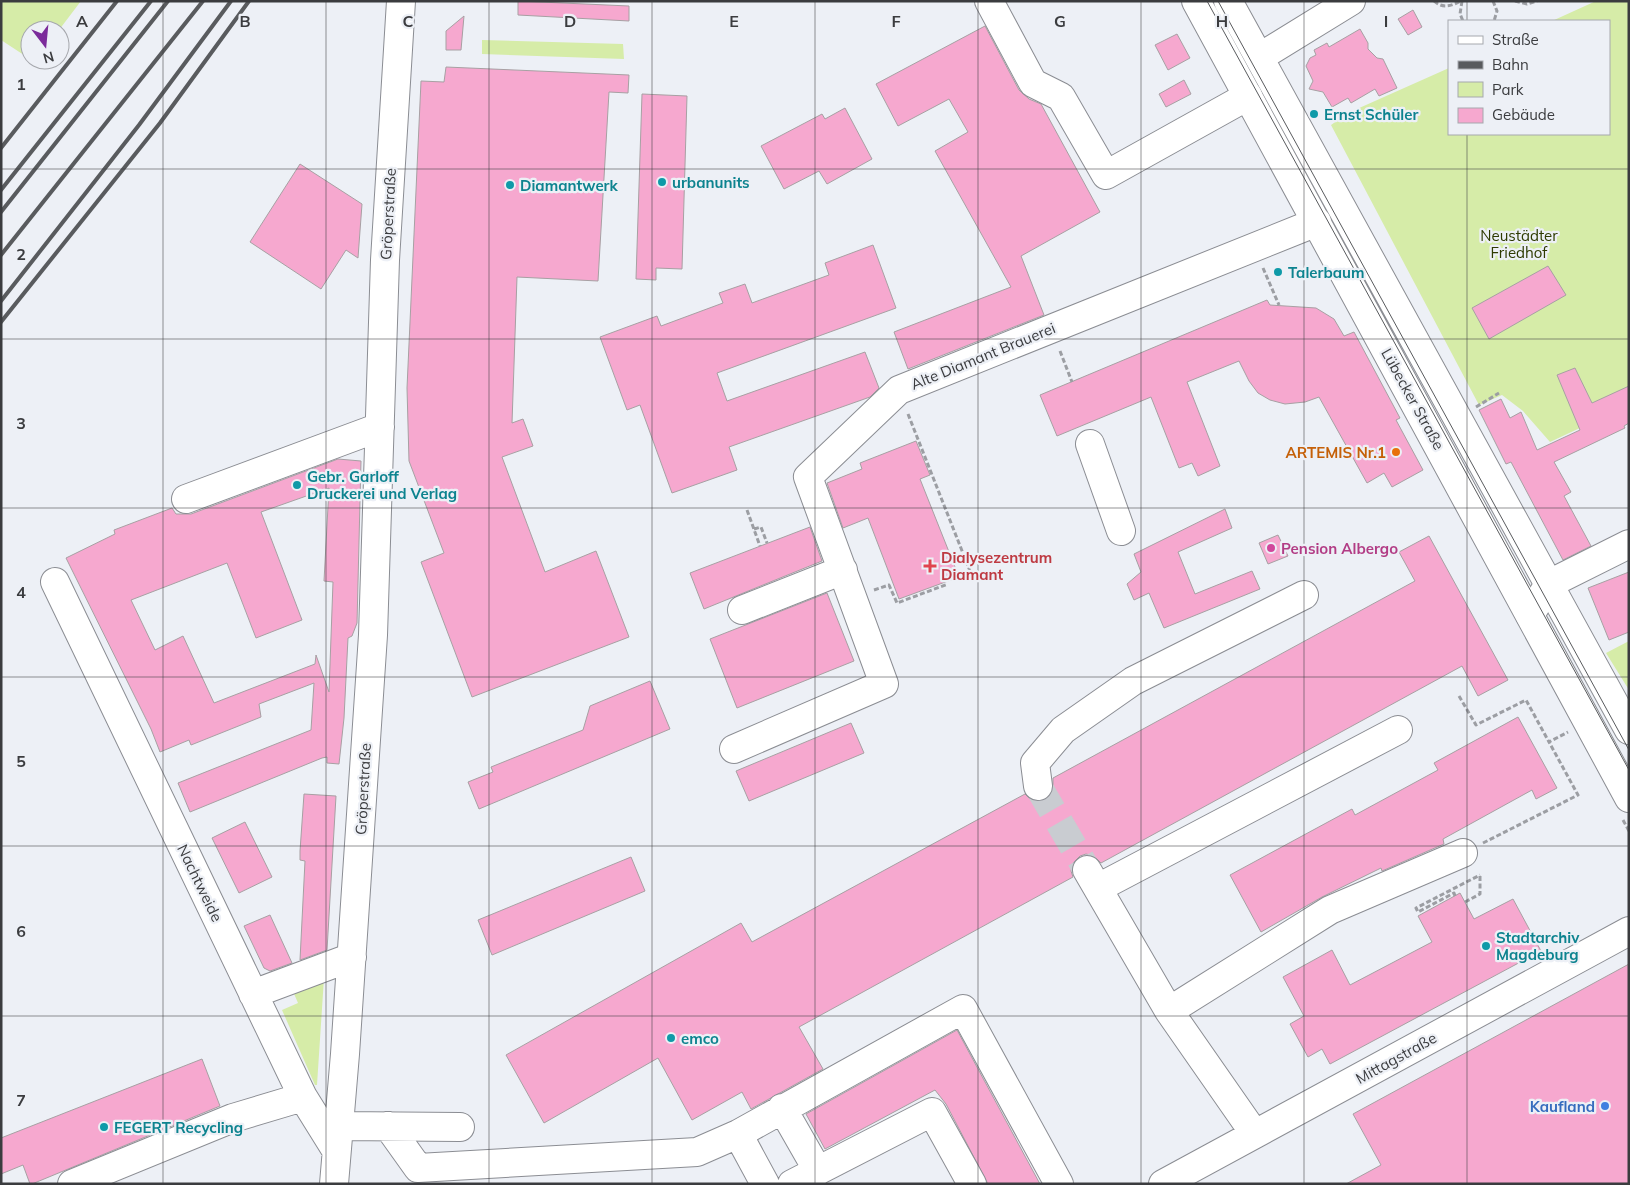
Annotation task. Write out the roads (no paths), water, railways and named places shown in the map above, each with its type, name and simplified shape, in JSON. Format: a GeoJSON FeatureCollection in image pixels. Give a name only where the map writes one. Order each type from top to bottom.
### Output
{"type":"FeatureCollection","features":[{"type":"Feature","properties":{"kind":"street","name":"Gröperstraße"},"geometry":{"type":"LineString","coordinates":[[338,1138],[373,635],[385,260],[401,1]]}},
{"type":"Feature","properties":{"kind":"street"},"geometry":{"type":"LineString","coordinates":[[989,1],[1033,83],[1061,97],[1106,175],[1248,96]]}},
{"type":"Feature","properties":{"kind":"street","name":"Lübecker Straße"},"geometry":{"type":"LineString","coordinates":[[1196,1],[1629,798]]}},
{"type":"Feature","properties":{"kind":"street","name":"Lübecker Straße"},"geometry":{"type":"LineString","coordinates":[[1228,1],[1629,730]]}},
{"type":"Feature","properties":{"kind":"street"},"geometry":{"type":"LineString","coordinates":[[1260,57],[1351,1]]}},
{"type":"Feature","properties":{"kind":"street","name":"Alte Diamant Brauerei"},"geometry":{"type":"LineString","coordinates":[[734,749],[884,684],[808,477],[899,390],[1317,222]]}},
{"type":"Feature","properties":{"kind":"street"},"geometry":{"type":"LineString","coordinates":[[186,498],[380,427]]}},
{"type":"Feature","properties":{"kind":"street"},"geometry":{"type":"LineString","coordinates":[[1090,444],[1121,531]]}},
{"type":"Feature","properties":{"kind":"street"},"geometry":{"type":"LineString","coordinates":[[1530,615],[1549,584],[1629,544]]}},
{"type":"Feature","properties":{"kind":"street"},"geometry":{"type":"LineString","coordinates":[[742,610],[843,570]]}},
{"type":"Feature","properties":{"kind":"street","name":"Nachtweide"},"geometry":{"type":"LineString","coordinates":[[55,582],[303,1097],[338,1138]]}},
{"type":"Feature","properties":{"kind":"street"},"geometry":{"type":"LineString","coordinates":[[1038,786],[1036,763],[1063,730],[1133,681],[1304,595]]}},
{"type":"Feature","properties":{"kind":"street"},"geometry":{"type":"LineString","coordinates":[[1254,1133],[1169,1011],[1092,879],[1398,730]]}},
{"type":"Feature","properties":{"kind":"street"},"geometry":{"type":"LineString","coordinates":[[1169,1011],[1330,910],[1463,853]]}},
{"type":"Feature","properties":{"kind":"street","name":"Mittagstraße"},"geometry":{"type":"LineString","coordinates":[[1163,1184],[1629,931]]}},
{"type":"Feature","properties":{"kind":"street"},"geometry":{"type":"LineString","coordinates":[[254,994],[352,957]]}},
{"type":"Feature","properties":{"kind":"street"},"geometry":{"type":"LineString","coordinates":[[388,1126],[418,1168],[697,1152],[738,1134],[963,1009],[1059,1184]]}},
{"type":"Feature","properties":{"kind":"street"},"geometry":{"type":"LineString","coordinates":[[72,1184],[233,1118],[303,1097]]}},
{"type":"Feature","properties":{"kind":"street"},"geometry":{"type":"LineString","coordinates":[[782,1108],[818,1171]]}},
{"type":"Feature","properties":{"kind":"street"},"geometry":{"type":"LineString","coordinates":[[792,1184],[932,1112],[972,1184]]}},
{"type":"Feature","properties":{"kind":"street"},"geometry":{"type":"LineString","coordinates":[[334,1184],[338,1138],[388,1126],[460,1127]]}},
{"type":"Feature","properties":{"kind":"street"},"geometry":{"type":"LineString","coordinates":[[738,1134],[765,1184]]}},
{"type":"Feature","properties":{"kind":"tunnel"},"geometry":{"type":"LineString","coordinates":[[1038,786],[1087,870]]}},
{"type":"Feature","properties":{"kind":"tram line"},"geometry":{"type":"LineString","coordinates":[[1207,1],[1629,770]]}},
{"type":"Feature","properties":{"kind":"tram line"},"geometry":{"type":"LineString","coordinates":[[1218,1],[1629,750]]}},
{"type":"Feature","properties":{"kind":"railway"},"geometry":{"type":"LineString","coordinates":[[1,148],[117,1]]}},
{"type":"Feature","properties":{"kind":"railway"},"geometry":{"type":"LineString","coordinates":[[1,190],[151,1]]}},
{"type":"Feature","properties":{"kind":"railway"},"geometry":{"type":"LineString","coordinates":[[1,212],[168,1]]}},
{"type":"Feature","properties":{"kind":"railway"},"geometry":{"type":"LineString","coordinates":[[1,255],[203,1]]}},
{"type":"Feature","properties":{"kind":"railway"},"geometry":{"type":"LineString","coordinates":[[1,301],[139,125],[231,1]]}},
{"type":"Feature","properties":{"kind":"railway"},"geometry":{"type":"LineString","coordinates":[[1,322],[160,123],[249,1]]}},
{"type":"Feature","properties":{"kind":"place","name":"Ernst Schüler"},"geometry":{"type":"Point","coordinates":[1314,114]}},
{"type":"Feature","properties":{"kind":"place","name":"urbanunits"},"geometry":{"type":"Point","coordinates":[662,182]}},
{"type":"Feature","properties":{"kind":"place","name":"Diamantwerk"},"geometry":{"type":"Point","coordinates":[510,185]}},
{"type":"Feature","properties":{"kind":"place","name":"Talerbaum"},"geometry":{"type":"Point","coordinates":[1278,272]}},
{"type":"Feature","properties":{"kind":"place","name":"ARTEMIS Nr.1"},"geometry":{"type":"Point","coordinates":[1396,452]}},
{"type":"Feature","properties":{"kind":"place","name":"Gebr. Garloff Druckerei und Verlag"},"geometry":{"type":"Point","coordinates":[297,485]}},
{"type":"Feature","properties":{"kind":"place","name":"Pension Albergo"},"geometry":{"type":"Point","coordinates":[1271,548]}},
{"type":"Feature","properties":{"kind":"place","name":"Dialysezentrum Diamant"},"geometry":{"type":"Point","coordinates":[930,566]}},
{"type":"Feature","properties":{"kind":"place","name":"Stadtarchiv Magdeburg"},"geometry":{"type":"Point","coordinates":[1486,946]}},
{"type":"Feature","properties":{"kind":"place","name":"emco"},"geometry":{"type":"Point","coordinates":[671,1038]}},
{"type":"Feature","properties":{"kind":"place","name":"Kaufland"},"geometry":{"type":"Point","coordinates":[1605,1106]}},
{"type":"Feature","properties":{"kind":"place","name":"FEGERT Recycling"},"geometry":{"type":"Point","coordinates":[104,1127]}},
{"type":"Feature","properties":{"kind":"park label","name":"Neustädter Friedhof"},"geometry":{"type":"Point","coordinates":[1519,244]}}]}
